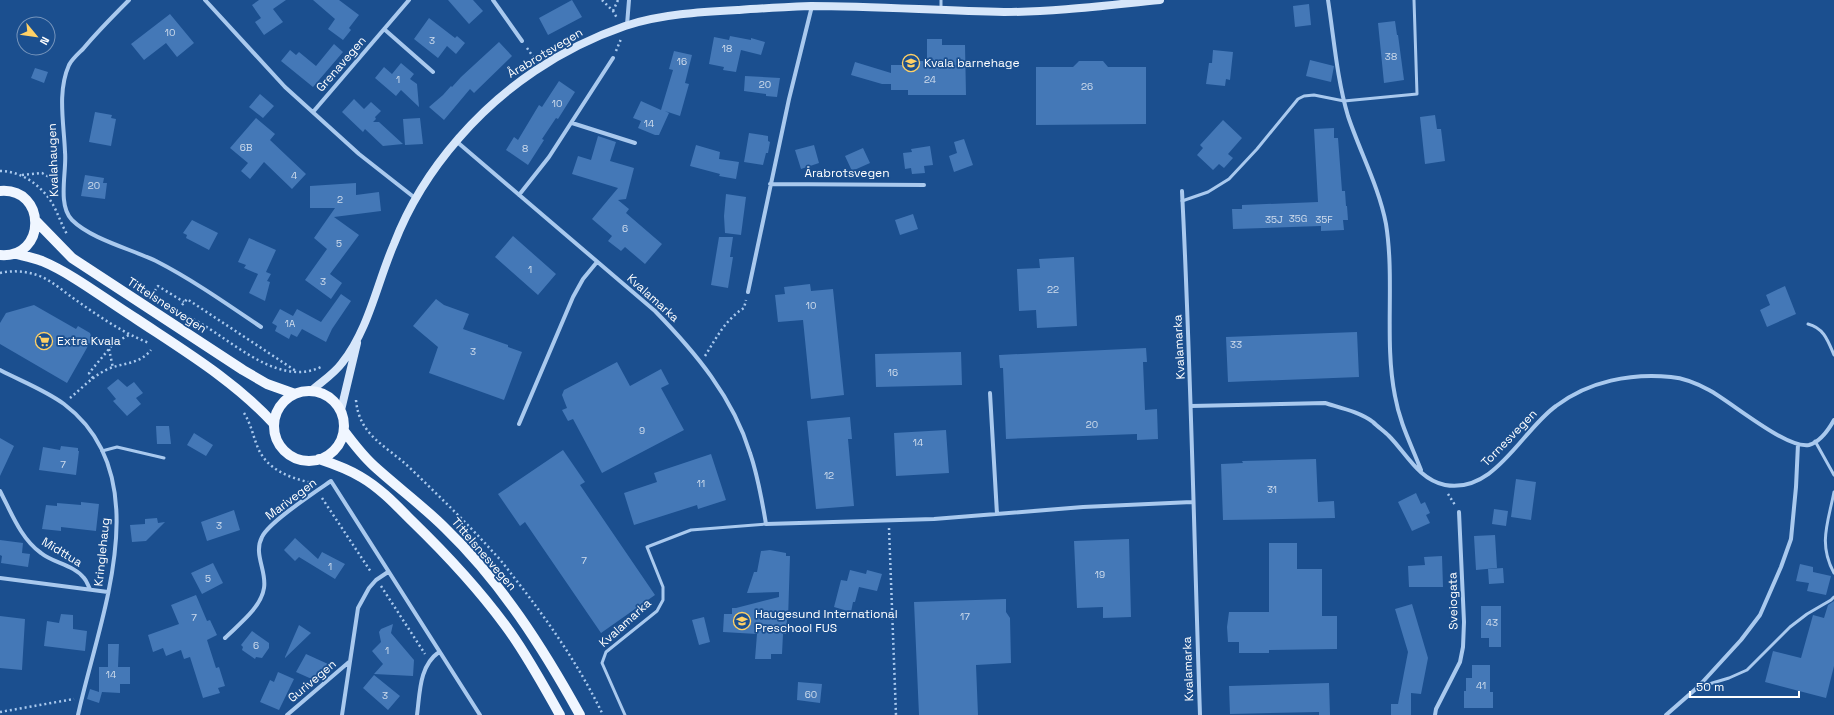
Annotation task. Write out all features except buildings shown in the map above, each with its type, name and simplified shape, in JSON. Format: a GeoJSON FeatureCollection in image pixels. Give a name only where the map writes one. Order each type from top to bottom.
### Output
{"type":"FeatureCollection","features":[{"type":"Feature","properties":{"kind":"main road","name":"Årabrotsvegen"},"geometry":{"type":"LineString","coordinates":[[341,410],[359,336],[393,246],[415,198],[430,174],[479,115],[504,92],[541,67],[593,39],[625,26],[658,18],[704,12],[812,6],[942,11],[1036,10],[1160,0]]}},
{"type":"Feature","properties":{"kind":"main road"},"geometry":{"type":"LineString","coordinates":[[0,191],[6,190],[18,193],[27,200],[34,210],[36,221],[34,235],[27,246],[16,254],[2,257]]}},
{"type":"Feature","properties":{"kind":"main road","name":"Tittelsnesvegen"},"geometry":{"type":"LineString","coordinates":[[36,221],[72,258],[243,370],[268,384],[295,394]]}},
{"type":"Feature","properties":{"kind":"main road"},"geometry":{"type":"LineString","coordinates":[[16,254],[42,261],[63,272],[149,328],[256,403],[274,424]]}},
{"type":"Feature","properties":{"kind":"main road","name":"Årabrotsvegen"},"geometry":{"type":"LineString","coordinates":[[311,391],[342,364],[359,336]]}},
{"type":"Feature","properties":{"kind":"main road"},"geometry":{"type":"LineString","coordinates":[[311,391],[323,394],[334,400],[341,410],[344,421],[344,431],[339,444],[331,453],[319,459],[308,461],[298,459],[288,453],[280,445],[274,424],[277,412],[284,401],[295,394],[311,391]]}},
{"type":"Feature","properties":{"kind":"main road","name":"Tittelsnesvegen"},"geometry":{"type":"LineString","coordinates":[[344,431],[374,466],[445,528],[479,565],[518,613],[551,662],[580,715]]}},
{"type":"Feature","properties":{"kind":"main road"},"geometry":{"type":"LineString","coordinates":[[319,459],[362,477],[382,492],[433,541],[467,578],[505,625],[536,673],[560,715]]}},
{"type":"Feature","properties":{"kind":"street","name":"Kvalahaugen"},"geometry":{"type":"LineString","coordinates":[[129,0],[100,29],[70,64],[63,89],[62,117],[66,153],[64,194],[65,208],[70,218],[78,226],[155,261],[179,274],[261,327]]}},
{"type":"Feature","properties":{"kind":"street"},"geometry":{"type":"LineString","coordinates":[[205,0],[285,87],[360,154],[415,198]]}},
{"type":"Feature","properties":{"kind":"street","name":"Grenavegen"},"geometry":{"type":"LineString","coordinates":[[313,112],[409,0]]}},
{"type":"Feature","properties":{"kind":"street"},"geometry":{"type":"LineString","coordinates":[[493,0],[522,41]]}},
{"type":"Feature","properties":{"kind":"street"},"geometry":{"type":"LineString","coordinates":[[625,26],[629,0]]}},
{"type":"Feature","properties":{"kind":"street"},"geometry":{"type":"LineString","coordinates":[[1328,0],[1344,101],[1381,204],[1386,223],[1389,245],[1394,395],[1401,424],[1421,472]]}},
{"type":"Feature","properties":{"kind":"street"},"geometry":{"type":"LineString","coordinates":[[748,292],[789,99],[812,6]]}},
{"type":"Feature","properties":{"kind":"street"},"geometry":{"type":"LineString","coordinates":[[384,29],[433,72]]}},
{"type":"Feature","properties":{"kind":"street"},"geometry":{"type":"LineString","coordinates":[[519,195],[549,157],[613,58]]}},
{"type":"Feature","properties":{"kind":"street"},"geometry":{"type":"LineString","coordinates":[[572,123],[635,143]]}},
{"type":"Feature","properties":{"kind":"street","name":"Kvalamarka"},"geometry":{"type":"LineString","coordinates":[[456,141],[655,312],[680,337],[701,362],[724,396],[738,423],[750,452],[760,488],[766,524],[889,520],[997,514],[1083,507],[1192,502]]}},
{"type":"Feature","properties":{"kind":"street","name":"Årabrotsvegen"},"geometry":{"type":"LineString","coordinates":[[770,184],[924,184]]}},
{"type":"Feature","properties":{"kind":"street","name":"Kvalamarka"},"geometry":{"type":"LineString","coordinates":[[1182,191],[1191,406],[1192,502],[1200,715]]}},
{"type":"Feature","properties":{"kind":"street"},"geometry":{"type":"LineString","coordinates":[[519,424],[573,297],[583,279],[597,262]]}},
{"type":"Feature","properties":{"kind":"street","name":"Kringlehaug"},"geometry":{"type":"LineString","coordinates":[[0,370],[64,404],[87,426],[102,451],[108,465],[116,498],[115,553],[106,609],[78,715]]}},
{"type":"Feature","properties":{"kind":"street","name":"Tornesvegen"},"geometry":{"type":"LineString","coordinates":[[1191,406],[1301,403],[1325,403],[1332,405],[1345,409],[1371,421],[1389,436],[1408,460],[1421,472],[1443,485],[1457,487],[1482,479],[1495,468],[1543,417],[1556,406],[1576,394],[1619,378],[1648,376],[1673,377],[1691,382],[1708,390],[1783,438],[1798,444]]}},
{"type":"Feature","properties":{"kind":"street"},"geometry":{"type":"LineString","coordinates":[[990,393],[997,514]]}},
{"type":"Feature","properties":{"kind":"street"},"geometry":{"type":"LineString","coordinates":[[1666,715],[1698,688],[1741,640],[1760,615],[1781,567],[1791,539],[1798,444],[1808,445],[1826,434],[1834,420]]}},
{"type":"Feature","properties":{"kind":"street","name":"Marivegen"},"geometry":{"type":"LineString","coordinates":[[225,638],[257,605],[264,588],[259,544],[262,535],[292,509],[331,482],[388,572]]}},
{"type":"Feature","properties":{"kind":"street","name":"Midttua"},"geometry":{"type":"LineString","coordinates":[[0,491],[22,533],[32,546],[47,557],[75,570],[84,577],[90,589]]}},
{"type":"Feature","properties":{"kind":"street","name":"Sveiogata"},"geometry":{"type":"LineString","coordinates":[[1435,715],[1436,709],[1460,662],[1463,647],[1464,622],[1459,512]]}},
{"type":"Feature","properties":{"kind":"street"},"geometry":{"type":"LineString","coordinates":[[388,572],[480,715]]}},
{"type":"Feature","properties":{"kind":"street","name":"Gurivegen"},"geometry":{"type":"LineString","coordinates":[[342,715],[358,608],[369,588],[376,580],[388,572]]}},
{"type":"Feature","properties":{"kind":"street","name":"Midttua"},"geometry":{"type":"LineString","coordinates":[[0,578],[108,592]]}},
{"type":"Feature","properties":{"kind":"street"},"geometry":{"type":"LineString","coordinates":[[417,715],[424,672],[429,660],[439,652]]}},
{"type":"Feature","properties":{"kind":"street","name":"Gurivegen"},"geometry":{"type":"LineString","coordinates":[[287,715],[350,662]]}},
{"type":"Feature","properties":{"kind":"lane"},"geometry":{"type":"LineString","coordinates":[[941,0],[942,11]]}},
{"type":"Feature","properties":{"kind":"lane"},"geometry":{"type":"LineString","coordinates":[[1182,201],[1208,192],[1229,179],[1257,149],[1298,99],[1304,96],[1314,95],[1344,101],[1417,94],[1414,0]]}},
{"type":"Feature","properties":{"kind":"lane"},"geometry":{"type":"LineString","coordinates":[[1808,324],[1819,329],[1827,337],[1834,354]]}},
{"type":"Feature","properties":{"kind":"lane"},"geometry":{"type":"LineString","coordinates":[[1815,441],[1834,475]]}},
{"type":"Feature","properties":{"kind":"lane"},"geometry":{"type":"LineString","coordinates":[[102,451],[117,447],[164,458]]}},
{"type":"Feature","properties":{"kind":"lane"},"geometry":{"type":"LineString","coordinates":[[1834,492],[1824,545],[1828,563],[1834,573]]}},
{"type":"Feature","properties":{"kind":"lane","name":"Kvalamarka"},"geometry":{"type":"LineString","coordinates":[[625,715],[602,663],[606,652],[657,611],[663,600],[663,587],[647,547],[691,530],[766,524]]}},
{"type":"Feature","properties":{"kind":"lane"},"geometry":{"type":"LineString","coordinates":[[1698,688],[1729,678],[1747,670],[1790,627],[1834,597]]}},
{"type":"Feature","properties":{"kind":"path"},"geometry":{"type":"LineString","coordinates":[[602,0],[625,26]]}},
{"type":"Feature","properties":{"kind":"path"},"geometry":{"type":"LineString","coordinates":[[613,11],[618,0]]}},
{"type":"Feature","properties":{"kind":"path"},"geometry":{"type":"LineString","coordinates":[[522,41],[541,67]]}},
{"type":"Feature","properties":{"kind":"path"},"geometry":{"type":"LineString","coordinates":[[0,171],[21,175],[42,173],[54,180],[56,187]]}},
{"type":"Feature","properties":{"kind":"path"},"geometry":{"type":"LineString","coordinates":[[21,175],[43,191],[52,203],[68,236]]}},
{"type":"Feature","properties":{"kind":"path"},"geometry":{"type":"LineString","coordinates":[[0,273],[10,271],[26,272],[42,277],[129,335],[154,345]]}},
{"type":"Feature","properties":{"kind":"path"},"geometry":{"type":"LineString","coordinates":[[152,295],[158,286],[183,304],[187,298],[298,372]]}},
{"type":"Feature","properties":{"kind":"path"},"geometry":{"type":"LineString","coordinates":[[146,291],[158,299]]}},
{"type":"Feature","properties":{"kind":"path"},"geometry":{"type":"LineString","coordinates":[[701,362],[722,327],[733,314],[744,308],[748,292]]}},
{"type":"Feature","properties":{"kind":"path"},"geometry":{"type":"LineString","coordinates":[[182,315],[200,321],[271,367],[298,372],[309,371],[327,364]]}},
{"type":"Feature","properties":{"kind":"path"},"geometry":{"type":"LineString","coordinates":[[93,378],[89,373],[114,343],[129,335]]}},
{"type":"Feature","properties":{"kind":"path"},"geometry":{"type":"LineString","coordinates":[[110,349],[113,368]]}},
{"type":"Feature","properties":{"kind":"path"},"geometry":{"type":"LineString","coordinates":[[64,404],[93,378],[106,370],[138,362],[146,357],[151,350]]}},
{"type":"Feature","properties":{"kind":"path"},"geometry":{"type":"LineString","coordinates":[[241,407],[249,421],[259,450],[268,462],[279,472],[308,482],[317,491],[429,660]]}},
{"type":"Feature","properties":{"kind":"path"},"geometry":{"type":"LineString","coordinates":[[1443,485],[1459,512]]}},
{"type":"Feature","properties":{"kind":"path"},"geometry":{"type":"LineString","coordinates":[[889,520],[896,715]]}},
{"type":"Feature","properties":{"kind":"path"},"geometry":{"type":"LineString","coordinates":[[0,712],[82,697]]}},
{"type":"Feature","properties":{"kind":"place","name":"Kvala barnehage"},"geometry":{"type":"Point","coordinates":[911,63]}},
{"type":"Feature","properties":{"kind":"place","name":"Extra Kvala"},"geometry":{"type":"Point","coordinates":[44,341]}},
{"type":"Feature","properties":{"kind":"place","name":"Haugesund International Preschool FUS"},"geometry":{"type":"Point","coordinates":[742,621]}}]}
